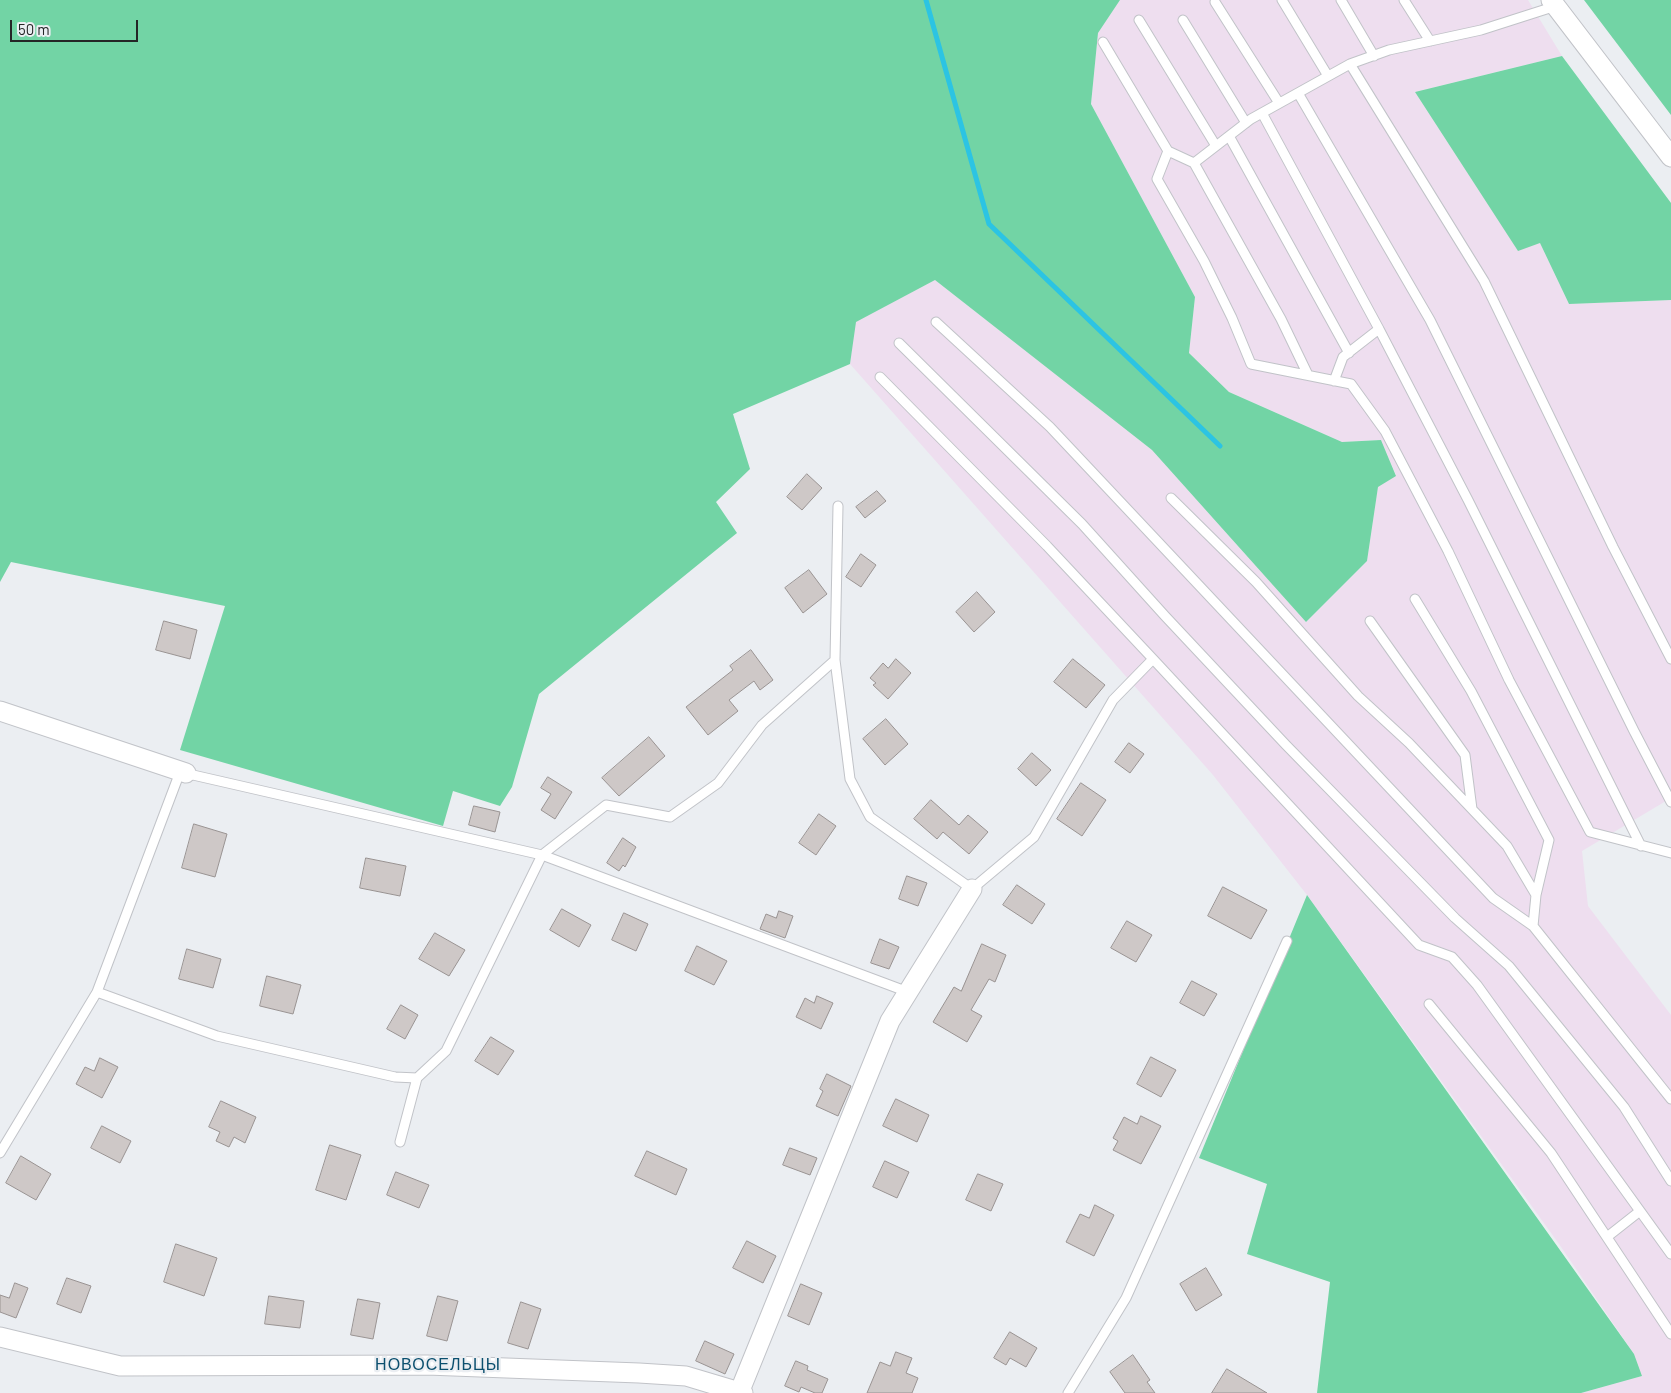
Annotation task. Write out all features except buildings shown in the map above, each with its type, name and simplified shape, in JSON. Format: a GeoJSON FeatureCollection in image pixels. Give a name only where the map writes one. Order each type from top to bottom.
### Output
{"type":"FeatureCollection","features":[{"type":"Feature","properties":{"kind":"street"},"geometry":{"type":"LineString","coordinates":[[1554,3],[1671,157]]}},
{"type":"Feature","properties":{"kind":"street"},"geometry":{"type":"LineString","coordinates":[[0,711],[186,773]]}},
{"type":"Feature","properties":{"kind":"street"},"geometry":{"type":"LineString","coordinates":[[0,1337],[120,1366],[427,1365],[638,1373],[686,1376],[740,1392],[890,1021],[972,889]]}},
{"type":"Feature","properties":{"kind":"lane"},"geometry":{"type":"LineString","coordinates":[[1282,0],[1328,76]]}},
{"type":"Feature","properties":{"kind":"lane"},"geometry":{"type":"LineString","coordinates":[[1341,0],[1374,56]]}},
{"type":"Feature","properties":{"kind":"lane"},"geometry":{"type":"LineString","coordinates":[[1404,0],[1430,41]]}},
{"type":"Feature","properties":{"kind":"lane"},"geometry":{"type":"LineString","coordinates":[[1215,2],[1279,103]]}},
{"type":"Feature","properties":{"kind":"lane"},"geometry":{"type":"LineString","coordinates":[[1194,163],[1246,123],[1350,64],[1389,50],[1481,30],[1554,3]]}},
{"type":"Feature","properties":{"kind":"lane"},"geometry":{"type":"LineString","coordinates":[[1139,20],[1216,146]]}},
{"type":"Feature","properties":{"kind":"lane"},"geometry":{"type":"LineString","coordinates":[[1183,20],[1246,123]]}},
{"type":"Feature","properties":{"kind":"lane"},"geometry":{"type":"LineString","coordinates":[[1103,42],[1168,151],[1194,163],[1281,319],[1308,375]]}},
{"type":"Feature","properties":{"kind":"lane"},"geometry":{"type":"LineString","coordinates":[[1350,64],[1484,281],[1613,547],[1671,659]]}},
{"type":"Feature","properties":{"kind":"lane"},"geometry":{"type":"LineString","coordinates":[[1298,93],[1430,320],[1671,802]]}},
{"type":"Feature","properties":{"kind":"lane"},"geometry":{"type":"LineString","coordinates":[[1262,113],[1380,329],[1641,846]]}},
{"type":"Feature","properties":{"kind":"lane"},"geometry":{"type":"LineString","coordinates":[[1229,136],[1349,352]]}},
{"type":"Feature","properties":{"kind":"lane"},"geometry":{"type":"LineString","coordinates":[[1168,151],[1157,179],[1204,261],[1232,318],[1251,364],[1351,384],[1385,431],[1448,551],[1509,680],[1590,832],[1671,854]]}},
{"type":"Feature","properties":{"kind":"lane"},"geometry":{"type":"LineString","coordinates":[[936,322],[1050,428],[1493,898],[1533,926],[1671,1099]]}},
{"type":"Feature","properties":{"kind":"lane"},"geometry":{"type":"LineString","coordinates":[[1334,381],[1343,357],[1380,329]]}},
{"type":"Feature","properties":{"kind":"lane"},"geometry":{"type":"LineString","coordinates":[[899,343],[1082,524],[1165,616],[1306,766],[1455,918],[1509,966],[1624,1107],[1671,1181]]}},
{"type":"Feature","properties":{"kind":"lane"},"geometry":{"type":"LineString","coordinates":[[880,377],[1047,546],[1419,945],[1452,957],[1477,985],[1671,1254]]}},
{"type":"Feature","properties":{"kind":"lane"},"geometry":{"type":"LineString","coordinates":[[1171,498],[1256,582],[1358,696],[1409,743],[1507,846],[1536,895]]}},
{"type":"Feature","properties":{"kind":"lane"},"geometry":{"type":"LineString","coordinates":[[838,506],[835,660],[850,779],[870,817],[972,889],[1034,837],[1113,700],[1153,658]]}},
{"type":"Feature","properties":{"kind":"lane"},"geometry":{"type":"LineString","coordinates":[[1415,599],[1471,691],[1549,840],[1536,895],[1533,926]]}},
{"type":"Feature","properties":{"kind":"lane"},"geometry":{"type":"LineString","coordinates":[[1370,621],[1465,754],[1472,810]]}},
{"type":"Feature","properties":{"kind":"lane"},"geometry":{"type":"LineString","coordinates":[[400,1142],[417,1078],[446,1051],[542,855],[606,805],[670,817],[718,783],[762,725],[835,660]]}},
{"type":"Feature","properties":{"kind":"lane"},"geometry":{"type":"LineString","coordinates":[[0,1153],[97,992],[180,772],[542,855],[908,992]]}},
{"type":"Feature","properties":{"kind":"lane"},"geometry":{"type":"LineString","coordinates":[[1068,1393],[1126,1298],[1287,941]]}},
{"type":"Feature","properties":{"kind":"lane"},"geometry":{"type":"LineString","coordinates":[[97,992],[217,1036],[395,1077],[417,1078]]}},
{"type":"Feature","properties":{"kind":"lane"},"geometry":{"type":"LineString","coordinates":[[1429,1004],[1551,1153],[1671,1334]]}},
{"type":"Feature","properties":{"kind":"lane"},"geometry":{"type":"LineString","coordinates":[[1606,1237],[1640,1211]]}},
{"type":"Feature","properties":{"kind":"shaded area"},"geometry":{"type":"Polygon","coordinates":[[[1120,0],[1528,0],[1562,56],[1415,92],[1518,250],[1540,243],[1569,304],[1671,300],[1671,798],[1582,851],[1588,906],[1671,1015],[1671,1393],[1581,1393],[1642,1376],[1634,1354],[1559,1244],[1307,895],[1213,775],[850,364],[855,322],[935,280],[1152,450],[1306,622],[1367,561],[1378,487],[1396,475],[1381,440],[1342,442],[1229,392],[1189,353],[1195,297],[1091,104],[1098,33],[1120,0]]]}},
{"type":"Feature","properties":{"kind":"green space"},"geometry":{"type":"Polygon","coordinates":[[[0,0],[1120,0],[1098,33],[1091,104],[1195,297],[1189,353],[1229,392],[1342,442],[1381,440],[1396,476],[1378,487],[1367,561],[1306,622],[1152,450],[935,280],[856,322],[850,364],[733,414],[750,469],[716,502],[737,533],[539,694],[512,787],[500,806],[453,791],[443,826],[180,750],[225,606],[11,562],[0,582],[0,0]]]}},
{"type":"Feature","properties":{"kind":"green space"},"geometry":{"type":"Polygon","coordinates":[[[1584,0],[1671,0],[1671,115],[1584,0]]]}},
{"type":"Feature","properties":{"kind":"green space"},"geometry":{"type":"Polygon","coordinates":[[[1562,56],[1671,203],[1671,300],[1569,304],[1540,243],[1518,251],[1415,92],[1562,56]]]}},
{"type":"Feature","properties":{"kind":"green space"},"geometry":{"type":"Polygon","coordinates":[[[1307,895],[1634,1354],[1642,1376],[1581,1393],[1317,1393],[1330,1282],[1247,1254],[1267,1184],[1199,1158],[1307,895]]]}},
{"type":"Feature","properties":{"kind":"waterway"},"geometry":{"type":"LineString","coordinates":[[926,0],[989,224],[1220,446]]}},
{"type":"Feature","properties":{"kind":"district","name":"НОВОСЕЛЬЦЫ"},"geometry":{"type":"Point","coordinates":[438,1365]}}]}
